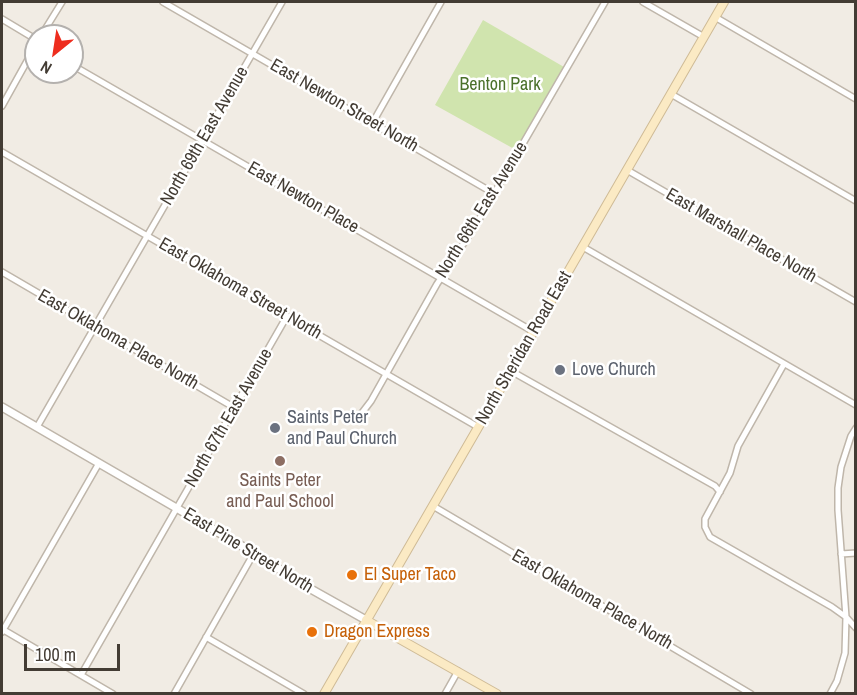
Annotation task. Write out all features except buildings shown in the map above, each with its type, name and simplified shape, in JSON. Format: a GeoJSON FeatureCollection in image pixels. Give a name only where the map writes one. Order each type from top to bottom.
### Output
{"type":"FeatureCollection","features":[{"type":"Feature","properties":{"kind":"main road","name":"North Sheridan Road East"},"geometry":{"type":"LineString","coordinates":[[324,693],[724,2]]}},
{"type":"Feature","properties":{"kind":"main road","name":"East Pine Street North"},"geometry":{"type":"LineString","coordinates":[[366,621],[496,693]]}},
{"type":"Feature","properties":{"kind":"street"},"geometry":{"type":"LineString","coordinates":[[48,24],[62,2]]}},
{"type":"Feature","properties":{"kind":"street","name":"East Newton Street North"},"geometry":{"type":"LineString","coordinates":[[163,2],[495,194]]}},
{"type":"Feature","properties":{"kind":"street","name":"North 69th East Avenue"},"geometry":{"type":"LineString","coordinates":[[37,427],[282,2]]}},
{"type":"Feature","properties":{"kind":"street"},"geometry":{"type":"LineString","coordinates":[[373,122],[441,2]]}},
{"type":"Feature","properties":{"kind":"street","name":"North 66th East Avenue"},"geometry":{"type":"LineString","coordinates":[[358,418],[441,278],[495,194],[605,2]]}},
{"type":"Feature","properties":{"kind":"street"},"geometry":{"type":"LineString","coordinates":[[643,2],[704,37]]}},
{"type":"Feature","properties":{"kind":"street"},"geometry":{"type":"LineString","coordinates":[[715,17],[855,99]]}},
{"type":"Feature","properties":{"kind":"street"},"geometry":{"type":"LineString","coordinates":[[2,19],[24,31]]}},
{"type":"Feature","properties":{"kind":"street"},"geometry":{"type":"LineString","coordinates":[[2,106],[24,67]]}},
{"type":"Feature","properties":{"kind":"street","name":"East Newton Place"},"geometry":{"type":"LineString","coordinates":[[84,72],[534,332]]}},
{"type":"Feature","properties":{"kind":"street"},"geometry":{"type":"LineString","coordinates":[[671,94],[855,201]]}},
{"type":"Feature","properties":{"kind":"street","name":"East Oklahoma Street North"},"geometry":{"type":"LineString","coordinates":[[2,152],[478,427]]}},
{"type":"Feature","properties":{"kind":"street","name":"East Marshall Place North"},"geometry":{"type":"LineString","coordinates":[[627,170],[855,302]]}},
{"type":"Feature","properties":{"kind":"street"},"geometry":{"type":"LineString","coordinates":[[583,247],[855,405]]}},
{"type":"Feature","properties":{"kind":"street","name":"East Oklahoma Place North"},"geometry":{"type":"LineString","coordinates":[[2,272],[235,408]]}},
{"type":"Feature","properties":{"kind":"street","name":"North 67th East Avenue"},"geometry":{"type":"LineString","coordinates":[[81,675],[287,316]]}},
{"type":"Feature","properties":{"kind":"street"},"geometry":{"type":"LineString","coordinates":[[784,364],[738,446],[730,473],[705,519],[705,527],[710,537],[832,607],[855,627]]}},
{"type":"Feature","properties":{"kind":"street"},"geometry":{"type":"LineString","coordinates":[[511,371],[715,486],[720,492]]}},
{"type":"Feature","properties":{"kind":"street","name":"East Pine Street North"},"geometry":{"type":"LineString","coordinates":[[2,407],[254,553],[366,621]]}},
{"type":"Feature","properties":{"kind":"street"},"geometry":{"type":"LineString","coordinates":[[830,693],[837,681],[845,653],[846,617],[838,488],[841,467],[855,428]]}},
{"type":"Feature","properties":{"kind":"street"},"geometry":{"type":"LineString","coordinates":[[99,463],[2,630],[112,693]]}},
{"type":"Feature","properties":{"kind":"street","name":"East Oklahoma Place North"},"geometry":{"type":"LineString","coordinates":[[433,506],[751,693]]}},
{"type":"Feature","properties":{"kind":"street"},"geometry":{"type":"LineString","coordinates":[[174,693],[254,553]]}},
{"type":"Feature","properties":{"kind":"street"},"geometry":{"type":"LineString","coordinates":[[841,554],[855,554]]}},
{"type":"Feature","properties":{"kind":"street"},"geometry":{"type":"LineString","coordinates":[[206,637],[304,693]]}},
{"type":"Feature","properties":{"kind":"street"},"geometry":{"type":"LineString","coordinates":[[445,693],[458,671]]}},
{"type":"Feature","properties":{"kind":"green space","name":"Benton Park"},"geometry":{"type":"Polygon","coordinates":[[[483,20],[564,67],[516,150],[435,105],[483,20]]]}},
{"type":"Feature","properties":{"kind":"place","name":"Love Church"},"geometry":{"type":"Point","coordinates":[560,370]}},
{"type":"Feature","properties":{"kind":"place","name":"Saints Peter and Paul Church"},"geometry":{"type":"Point","coordinates":[275,428]}},
{"type":"Feature","properties":{"kind":"place","name":"Saints Peter and Paul School"},"geometry":{"type":"Point","coordinates":[280,461]}},
{"type":"Feature","properties":{"kind":"place","name":"El Super Taco"},"geometry":{"type":"Point","coordinates":[352,575]}},
{"type":"Feature","properties":{"kind":"place","name":"Dragon Express"},"geometry":{"type":"Point","coordinates":[312,632]}}]}
